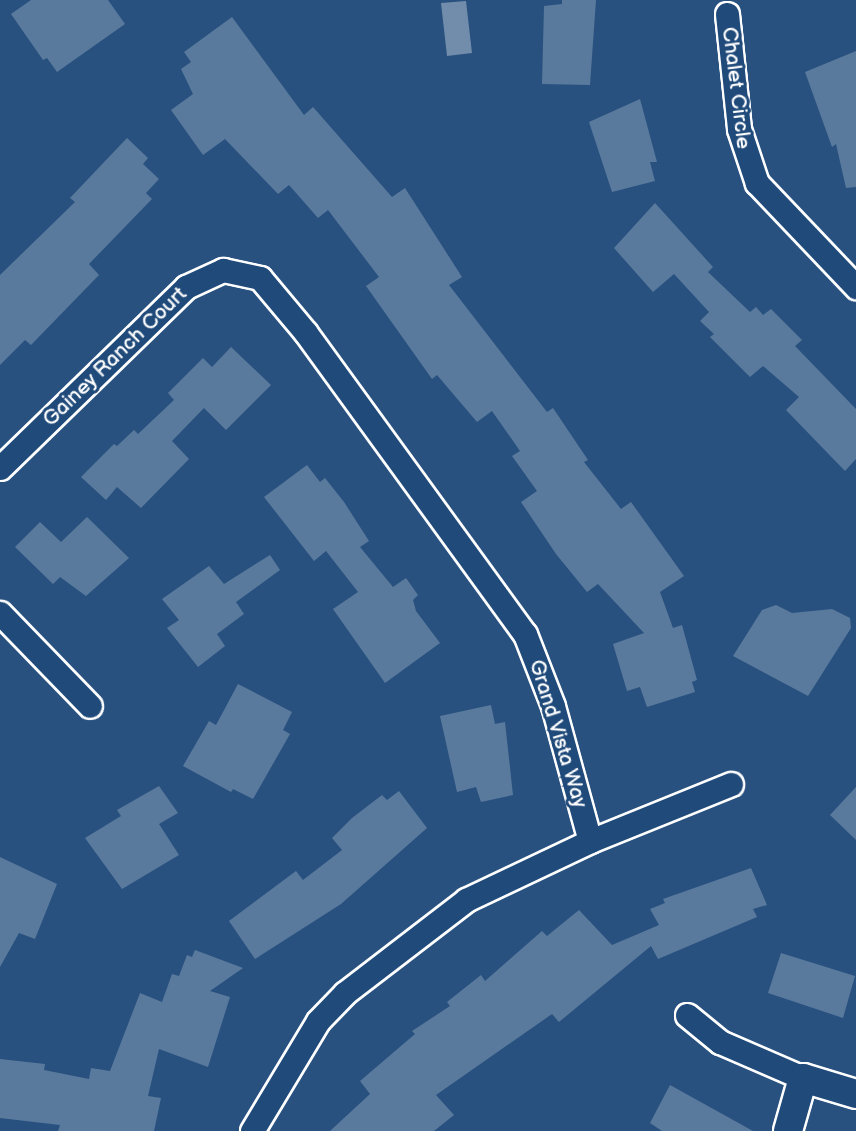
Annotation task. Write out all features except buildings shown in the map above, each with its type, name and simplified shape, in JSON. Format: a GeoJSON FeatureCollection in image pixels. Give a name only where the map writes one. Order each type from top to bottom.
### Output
{"type":"FeatureCollection","features":[{"type":"Feature","properties":{"kind":"street","name":"Chalet Circle"},"geometry":{"type":"LineString","coordinates":[[727,14],[739,129],[757,183],[856,287]]}},
{"type":"Feature","properties":{"kind":"street","name":"Gainey Ranch Court"},"geometry":{"type":"LineString","coordinates":[[0,468],[186,287],[210,272],[242,272]]}},
{"type":"Feature","properties":{"kind":"street","name":"Grand Vista Way"},"geometry":{"type":"LineString","coordinates":[[242,272],[273,290],[525,634],[546,685],[590,841]]}},
{"type":"Feature","properties":{"kind":"street"},"geometry":{"type":"LineString","coordinates":[[0,613],[90,706]]}},
{"type":"Feature","properties":{"kind":"street"},"geometry":{"type":"LineString","coordinates":[[252,1131],[299,1047],[345,993],[466,900],[590,841],[731,784]]}},
{"type":"Feature","properties":{"kind":"street"},"geometry":{"type":"LineString","coordinates":[[687,1015],[720,1042],[803,1078],[856,1094]]}},
{"type":"Feature","properties":{"kind":"street"},"geometry":{"type":"LineString","coordinates":[[788,1131],[803,1078]]}},
{"type":"Feature","properties":{"kind":"water"},"geometry":{"type":"Polygon","coordinates":[[[466,1],[472,53],[447,56],[441,3],[466,1]]]}}]}
